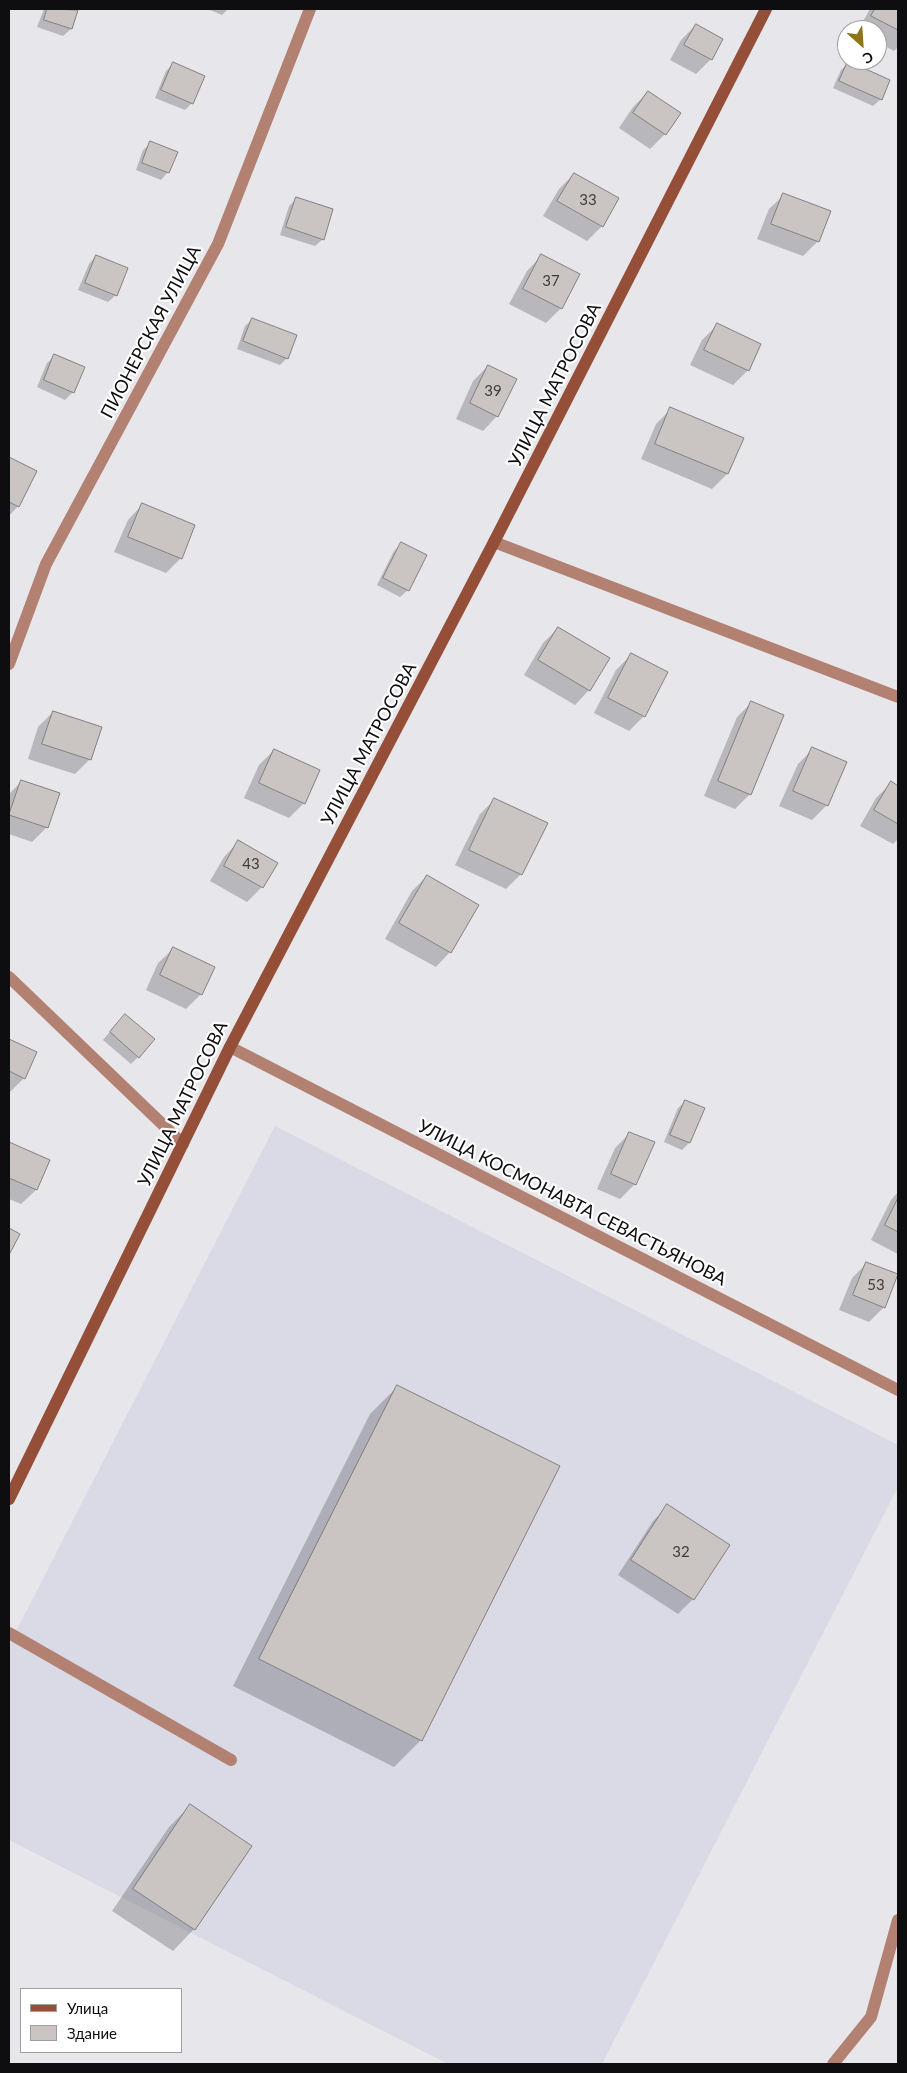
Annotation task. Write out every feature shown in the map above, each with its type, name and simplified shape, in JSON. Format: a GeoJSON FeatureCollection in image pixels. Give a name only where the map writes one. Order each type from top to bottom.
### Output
{"type":"FeatureCollection","features":[{"type":"Feature","properties":{"kind":"main road","name":"УЛИЦА МАТРОСОВА"},"geometry":{"type":"LineString","coordinates":[[9,1499],[230,1047],[494,542],[766,9]]}},
{"type":"Feature","properties":{"kind":"street","name":"ПИОНЕРСКАЯ УЛИЦА"},"geometry":{"type":"LineString","coordinates":[[9,664],[46,564],[218,244],[310,9]]}},
{"type":"Feature","properties":{"kind":"street"},"geometry":{"type":"LineString","coordinates":[[494,542],[898,698]]}},
{"type":"Feature","properties":{"kind":"street"},"geometry":{"type":"LineString","coordinates":[[9,977],[183,1144]]}},
{"type":"Feature","properties":{"kind":"street","name":"УЛИЦА КОСМОНАВТА СЕВАСТЬЯНОВА"},"geometry":{"type":"LineString","coordinates":[[230,1047],[898,1390]]}},
{"type":"Feature","properties":{"kind":"street"},"geometry":{"type":"LineString","coordinates":[[9,1633],[230,1760]]}},
{"type":"Feature","properties":{"kind":"street"},"geometry":{"type":"LineString","coordinates":[[833,2064],[871,2017],[898,1920]]}},
{"type":"Feature","properties":{"kind":"shaded area"},"geometry":{"type":"Polygon","coordinates":[[[275,1126],[898,1445],[898,1487],[602,2064],[448,2064],[9,1840],[9,1645],[275,1126]]]}},
{"type":"Feature","properties":{"kind":"building"},"geometry":{"type":"Polygon","coordinates":[[[47,9],[78,10],[72,29],[44,20],[47,9]]]}},
{"type":"Feature","properties":{"kind":"building"},"geometry":{"type":"Polygon","coordinates":[[[875,9],[898,9],[898,30],[887,24],[887,20],[879,20],[871,16],[875,9]]]}},
{"type":"Feature","properties":{"kind":"building"},"geometry":{"type":"Polygon","coordinates":[[[696,24],[723,39],[712,60],[684,45],[696,24]]]}},
{"type":"Feature","properties":{"kind":"building"},"geometry":{"type":"Polygon","coordinates":[[[173,62],[205,76],[193,104],[161,90],[173,62]]]}},
{"type":"Feature","properties":{"kind":"building"},"geometry":{"type":"Polygon","coordinates":[[[844,70],[868,70],[890,80],[882,100],[839,81],[844,70]]]}},
{"type":"Feature","properties":{"kind":"building"},"geometry":{"type":"Polygon","coordinates":[[[648,91],[681,113],[666,135],[633,113],[648,91]]]}},
{"type":"Feature","properties":{"kind":"building"},"geometry":{"type":"Polygon","coordinates":[[[150,141],[178,152],[169,173],[142,163],[150,141]]]}},
{"type":"Feature","properties":{"kind":"building"},"geometry":{"type":"Polygon","coordinates":[[[574,173],[619,198],[603,227],[557,201],[574,173]]]}},
{"type":"Feature","properties":{"kind":"building"},"geometry":{"type":"Polygon","coordinates":[[[783,193],[831,211],[819,242],[771,224],[783,193]]]}},
{"type":"Feature","properties":{"kind":"building"},"geometry":{"type":"Polygon","coordinates":[[[296,197],[333,209],[324,240],[286,227],[296,197]]]}},
{"type":"Feature","properties":{"kind":"building"},"geometry":{"type":"Polygon","coordinates":[[[541,254],[580,274],[562,309],[523,289],[541,254]]]}},
{"type":"Feature","properties":{"kind":"building"},"geometry":{"type":"Polygon","coordinates":[[[96,255],[128,268],[117,296],[85,283],[96,255]]]}},
{"type":"Feature","properties":{"kind":"building"},"geometry":{"type":"Polygon","coordinates":[[[252,318],[297,335],[288,359],[243,341],[252,318]]]}},
{"type":"Feature","properties":{"kind":"building"},"geometry":{"type":"Polygon","coordinates":[[[717,323],[761,344],[749,371],[704,350],[717,323]]]}},
{"type":"Feature","properties":{"kind":"building"},"geometry":{"type":"Polygon","coordinates":[[[54,354],[85,367],[74,393],[44,380],[54,354]]]}},
{"type":"Feature","properties":{"kind":"building"},"geometry":{"type":"Polygon","coordinates":[[[488,365],[517,379],[498,417],[470,403],[488,365]]]}},
{"type":"Feature","properties":{"kind":"building"},"geometry":{"type":"Polygon","coordinates":[[[670,407],[744,438],[728,474],[655,444],[670,407]]]}},
{"type":"Feature","properties":{"kind":"building"},"geometry":{"type":"Polygon","coordinates":[[[9,457],[37,471],[19,507],[9,502],[9,457]]]}},
{"type":"Feature","properties":{"kind":"building"},"geometry":{"type":"Polygon","coordinates":[[[142,503],[195,525],[182,559],[128,537],[142,503]]]}},
{"type":"Feature","properties":{"kind":"building"},"geometry":{"type":"Polygon","coordinates":[[[401,542],[427,555],[409,591],[383,578],[401,542]]]}},
{"type":"Feature","properties":{"kind":"building"},"geometry":{"type":"Polygon","coordinates":[[[558,627],[610,658],[590,691],[538,660],[558,627]]]}},
{"type":"Feature","properties":{"kind":"building"},"geometry":{"type":"Polygon","coordinates":[[[631,653],[668,672],[645,717],[608,698],[631,653]]]}},
{"type":"Feature","properties":{"kind":"building"},"geometry":{"type":"Polygon","coordinates":[[[751,701],[784,715],[751,795],[718,781],[751,701]]]}},
{"type":"Feature","properties":{"kind":"building"},"geometry":{"type":"Polygon","coordinates":[[[53,711],[102,727],[91,760],[42,744],[53,711]]]}},
{"type":"Feature","properties":{"kind":"building"},"geometry":{"type":"Polygon","coordinates":[[[812,747],[847,762],[828,806],[793,791],[812,747]]]}},
{"type":"Feature","properties":{"kind":"building"},"geometry":{"type":"Polygon","coordinates":[[[274,749],[320,770],[305,804],[259,783],[274,749]]]}},
{"type":"Feature","properties":{"kind":"building"},"geometry":{"type":"Polygon","coordinates":[[[21,780],[60,793],[48,828],[9,815],[21,780]]]}},
{"type":"Feature","properties":{"kind":"building"},"geometry":{"type":"Polygon","coordinates":[[[891,781],[898,786],[898,824],[874,810],[891,781]]]}},
{"type":"Feature","properties":{"kind":"building"},"geometry":{"type":"Polygon","coordinates":[[[494,798],[548,823],[522,875],[469,850],[494,798]]]}},
{"type":"Feature","properties":{"kind":"building"},"geometry":{"type":"Polygon","coordinates":[[[238,840],[278,863],[263,888],[224,866],[238,840]]]}},
{"type":"Feature","properties":{"kind":"building"},"geometry":{"type":"Polygon","coordinates":[[[427,875],[479,905],[451,953],[399,923],[427,875]]]}},
{"type":"Feature","properties":{"kind":"building"},"geometry":{"type":"Polygon","coordinates":[[[173,947],[215,967],[202,995],[160,975],[173,947]]]}},
{"type":"Feature","properties":{"kind":"building"},"geometry":{"type":"Polygon","coordinates":[[[125,1014],[155,1039],[139,1058],[110,1032],[125,1014]]]}},
{"type":"Feature","properties":{"kind":"building"},"geometry":{"type":"Polygon","coordinates":[[[9,1039],[37,1052],[25,1079],[9,1071],[9,1039]]]}},
{"type":"Feature","properties":{"kind":"building"},"geometry":{"type":"Polygon","coordinates":[[[685,1100],[705,1108],[690,1143],[670,1135],[685,1100]]]}},
{"type":"Feature","properties":{"kind":"building"},"geometry":{"type":"Polygon","coordinates":[[[629,1132],[655,1142],[636,1185],[611,1174],[629,1132]]]}},
{"type":"Feature","properties":{"kind":"building"},"geometry":{"type":"Polygon","coordinates":[[[9,1142],[50,1160],[37,1190],[9,1178],[9,1142]]]}},
{"type":"Feature","properties":{"kind":"building"},"geometry":{"type":"Polygon","coordinates":[[[898,1198],[898,1232],[885,1225],[898,1198]]]}},
{"type":"Feature","properties":{"kind":"building"},"geometry":{"type":"Polygon","coordinates":[[[9,1228],[20,1234],[9,1255],[9,1228]]]}},
{"type":"Feature","properties":{"kind":"building"},"geometry":{"type":"Polygon","coordinates":[[[866,1262],[898,1274],[885,1308],[853,1295],[866,1262]]]}},
{"type":"Feature","properties":{"kind":"building"},"geometry":{"type":"Polygon","coordinates":[[[397,1385],[560,1466],[422,1741],[259,1659],[397,1385]]]}},
{"type":"Feature","properties":{"kind":"building"},"geometry":{"type":"Polygon","coordinates":[[[667,1504],[730,1545],[694,1600],[631,1560],[667,1504]]]}},
{"type":"Feature","properties":{"kind":"building"},"geometry":{"type":"Polygon","coordinates":[[[190,1804],[252,1846],[195,1930],[133,1889],[190,1804]]]}}]}
